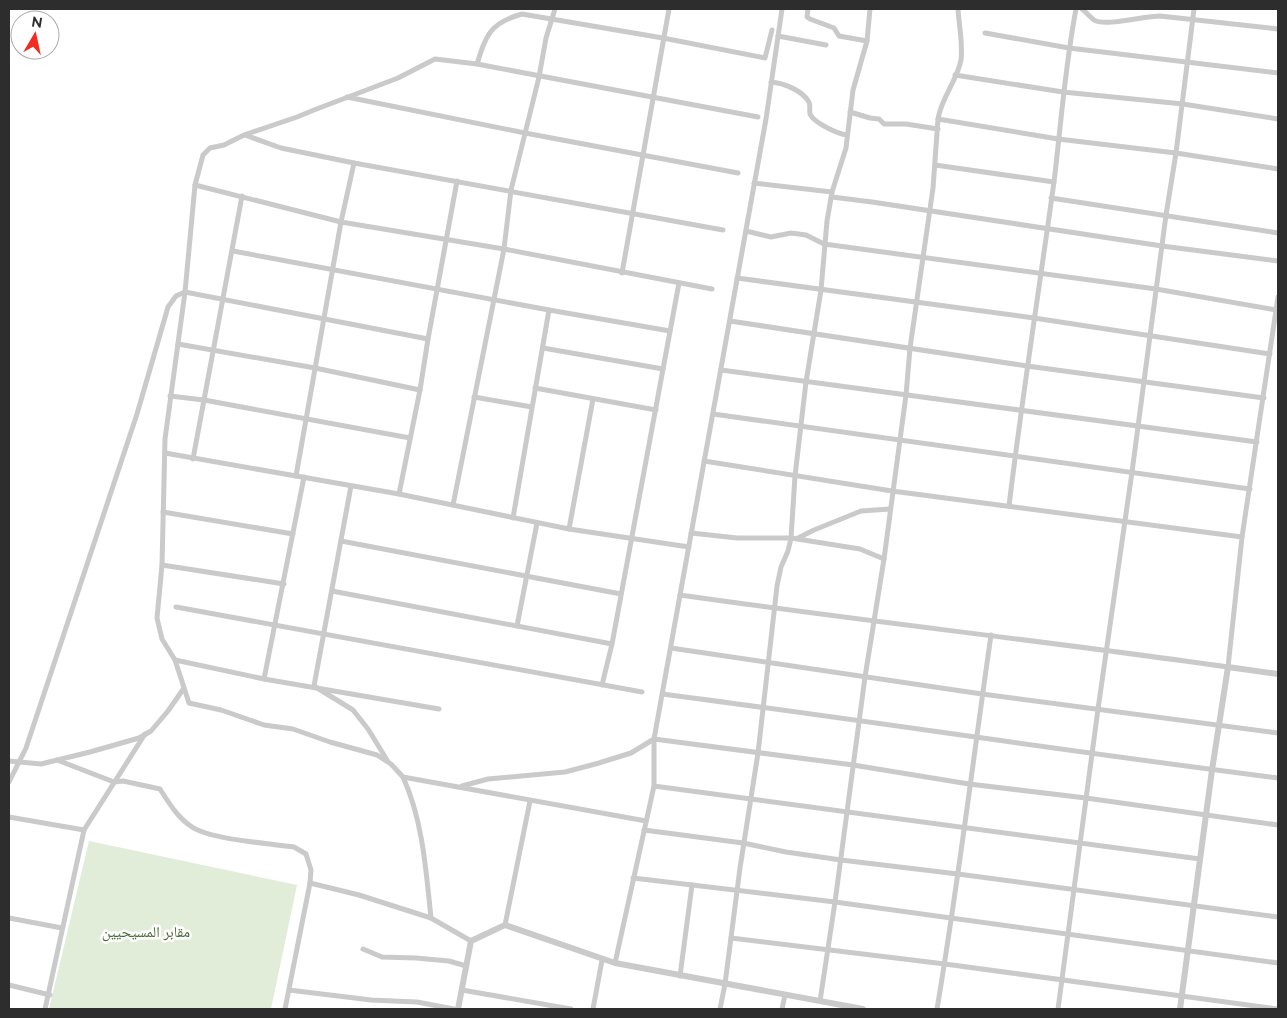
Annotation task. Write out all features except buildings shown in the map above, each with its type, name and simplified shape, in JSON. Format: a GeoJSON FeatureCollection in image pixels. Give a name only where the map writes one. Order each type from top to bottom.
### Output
{"type":"FeatureCollection","features":[{"type":"Feature","properties":{"kind":"street"},"geometry":{"type":"LineString","coordinates":[[453,506],[504,249],[511,190],[551,19],[555,9]]}},
{"type":"Feature","properties":{"kind":"street"},"geometry":{"type":"LineString","coordinates":[[622,273],[669,9]]}},
{"type":"Feature","properties":{"kind":"street"},"geometry":{"type":"LineString","coordinates":[[615,963],[654,786],[654,739],[746,231],[782,9]]}},
{"type":"Feature","properties":{"kind":"street"},"geometry":{"type":"LineString","coordinates":[[808,9],[807,16],[810,19],[834,28],[839,36],[867,41]]}},
{"type":"Feature","properties":{"kind":"street"},"geometry":{"type":"LineString","coordinates":[[720,1009],[725,984],[743,843],[758,753],[762,707],[781,567],[791,538],[795,476],[806,382],[821,290],[824,244],[837,172],[844,158],[853,90],[867,41],[870,9]]}},
{"type":"Feature","properties":{"kind":"street"},"geometry":{"type":"LineString","coordinates":[[820,1001],[900,440],[910,348],[935,165],[939,110],[961,59],[958,9]]}},
{"type":"Feature","properties":{"kind":"street"},"geometry":{"type":"LineString","coordinates":[[1008,506],[1054,182],[1069,48],[1076,9]]}},
{"type":"Feature","properties":{"kind":"street"},"geometry":{"type":"LineString","coordinates":[[1082,9],[1094,19],[1109,23],[1145,16],[1160,16],[1278,28]]}},
{"type":"Feature","properties":{"kind":"street"},"geometry":{"type":"LineString","coordinates":[[1058,1009],[1166,214],[1183,104],[1194,9]]}},
{"type":"Feature","properties":{"kind":"street"},"geometry":{"type":"LineString","coordinates":[[477,64],[485,39],[496,24],[510,17],[522,14],[663,38],[765,58],[772,30]]}},
{"type":"Feature","properties":{"kind":"street"},"geometry":{"type":"LineString","coordinates":[[985,33],[1069,48],[1188,61],[1278,74]]}},
{"type":"Feature","properties":{"kind":"street"},"geometry":{"type":"LineString","coordinates":[[778,36],[826,45]]}},
{"type":"Feature","properties":{"kind":"street"},"geometry":{"type":"LineString","coordinates":[[391,764],[377,755],[293,729],[264,725],[221,710],[189,703],[175,660],[162,639],[157,618],[162,565],[165,440],[185,292],[195,185],[199,164],[205,152],[210,148],[224,145],[244,135],[297,118],[398,78],[435,58],[653,96],[758,117]]}},
{"type":"Feature","properties":{"kind":"street"},"geometry":{"type":"LineString","coordinates":[[955,75],[1064,92],[1183,104],[1278,119]]}},
{"type":"Feature","properties":{"kind":"street"},"geometry":{"type":"LineString","coordinates":[[771,82],[781,83],[797,91],[808,101],[811,116],[824,127],[836,130],[839,134],[847,135]]}},
{"type":"Feature","properties":{"kind":"street"},"geometry":{"type":"LineString","coordinates":[[347,97],[738,173]]}},
{"type":"Feature","properties":{"kind":"street"},"geometry":{"type":"LineString","coordinates":[[850,112],[879,119],[884,124],[906,124],[938,129]]}},
{"type":"Feature","properties":{"kind":"street"},"geometry":{"type":"LineString","coordinates":[[938,119],[1058,139],[1176,153],[1278,169]]}},
{"type":"Feature","properties":{"kind":"street"},"geometry":{"type":"LineString","coordinates":[[244,135],[281,148],[354,163],[723,230]]}},
{"type":"Feature","properties":{"kind":"street"},"geometry":{"type":"LineString","coordinates":[[296,476],[341,222],[354,163]]}},
{"type":"Feature","properties":{"kind":"street"},"geometry":{"type":"LineString","coordinates":[[935,165],[1054,182]]}},
{"type":"Feature","properties":{"kind":"street"},"geometry":{"type":"LineString","coordinates":[[399,494],[420,390],[457,181]]}},
{"type":"Feature","properties":{"kind":"street"},"geometry":{"type":"LineString","coordinates":[[754,183],[1047,229],[1278,261]]}},
{"type":"Feature","properties":{"kind":"street"},"geometry":{"type":"LineString","coordinates":[[195,185],[341,222],[504,249],[712,289]]}},
{"type":"Feature","properties":{"kind":"street"},"geometry":{"type":"LineString","coordinates":[[193,459],[242,196]]}},
{"type":"Feature","properties":{"kind":"street"},"geometry":{"type":"LineString","coordinates":[[1051,198],[1278,232]]}},
{"type":"Feature","properties":{"kind":"street"},"geometry":{"type":"LineString","coordinates":[[746,231],[771,237],[791,233],[806,235],[824,244],[1156,289],[1276,310]]}},
{"type":"Feature","properties":{"kind":"street"},"geometry":{"type":"LineString","coordinates":[[233,251],[670,331]]}},
{"type":"Feature","properties":{"kind":"street"},"geometry":{"type":"LineString","coordinates":[[737,278],[1034,318],[1270,354]]}},
{"type":"Feature","properties":{"kind":"street"},"geometry":{"type":"LineString","coordinates":[[602,685],[612,644],[680,283]]}},
{"type":"Feature","properties":{"kind":"street"},"geometry":{"type":"LineString","coordinates":[[9,782],[26,748],[137,414],[168,307],[176,296],[185,292],[428,340]]}},
{"type":"Feature","properties":{"kind":"street"},"geometry":{"type":"LineString","coordinates":[[1180,1009],[1218,726],[1228,667],[1242,537],[1278,297]]}},
{"type":"Feature","properties":{"kind":"street"},"geometry":{"type":"LineString","coordinates":[[512,518],[549,310]]}},
{"type":"Feature","properties":{"kind":"street"},"geometry":{"type":"LineString","coordinates":[[730,321],[1027,366],[1264,398]]}},
{"type":"Feature","properties":{"kind":"street"},"geometry":{"type":"LineString","coordinates":[[178,344],[315,368],[420,390]]}},
{"type":"Feature","properties":{"kind":"street"},"geometry":{"type":"LineString","coordinates":[[543,348],[664,369]]}},
{"type":"Feature","properties":{"kind":"street"},"geometry":{"type":"LineString","coordinates":[[721,370],[1257,442]]}},
{"type":"Feature","properties":{"kind":"street"},"geometry":{"type":"LineString","coordinates":[[536,388],[656,410]]}},
{"type":"Feature","properties":{"kind":"street"},"geometry":{"type":"LineString","coordinates":[[170,396],[204,400],[410,438]]}},
{"type":"Feature","properties":{"kind":"street"},"geometry":{"type":"LineString","coordinates":[[474,397],[532,407]]}},
{"type":"Feature","properties":{"kind":"street"},"geometry":{"type":"LineString","coordinates":[[569,529],[593,399]]}},
{"type":"Feature","properties":{"kind":"street"},"geometry":{"type":"LineString","coordinates":[[713,414],[1250,489]]}},
{"type":"Feature","properties":{"kind":"street"},"geometry":{"type":"LineString","coordinates":[[165,453],[399,494],[569,529],[689,547]]}},
{"type":"Feature","properties":{"kind":"street"},"geometry":{"type":"LineString","coordinates":[[704,461],[892,491],[1242,537]]}},
{"type":"Feature","properties":{"kind":"street"},"geometry":{"type":"LineString","coordinates":[[264,679],[304,478]]}},
{"type":"Feature","properties":{"kind":"street"},"geometry":{"type":"LineString","coordinates":[[314,686],[351,486]]}},
{"type":"Feature","properties":{"kind":"street"},"geometry":{"type":"LineString","coordinates":[[798,539],[814,530],[861,511],[890,509]]}},
{"type":"Feature","properties":{"kind":"street"},"geometry":{"type":"LineString","coordinates":[[163,512],[293,534]]}},
{"type":"Feature","properties":{"kind":"street"},"geometry":{"type":"LineString","coordinates":[[517,626],[536,523]]}},
{"type":"Feature","properties":{"kind":"street"},"geometry":{"type":"LineString","coordinates":[[692,533],[737,538],[791,538],[860,549],[884,559]]}},
{"type":"Feature","properties":{"kind":"street"},"geometry":{"type":"LineString","coordinates":[[341,541],[621,594]]}},
{"type":"Feature","properties":{"kind":"street"},"geometry":{"type":"LineString","coordinates":[[162,565],[284,584]]}},
{"type":"Feature","properties":{"kind":"street"},"geometry":{"type":"LineString","coordinates":[[332,591],[612,644]]}},
{"type":"Feature","properties":{"kind":"street"},"geometry":{"type":"LineString","coordinates":[[680,595],[1108,650],[1278,674]]}},
{"type":"Feature","properties":{"kind":"street"},"geometry":{"type":"LineString","coordinates":[[176,606],[276,626],[324,633],[642,692]]}},
{"type":"Feature","properties":{"kind":"street"},"geometry":{"type":"LineString","coordinates":[[937,1009],[991,636]]}},
{"type":"Feature","properties":{"kind":"street"},"geometry":{"type":"LineString","coordinates":[[671,648],[982,694],[1278,733]]}},
{"type":"Feature","properties":{"kind":"street"},"geometry":{"type":"LineString","coordinates":[[175,660],[264,679],[314,686],[439,709]]}},
{"type":"Feature","properties":{"kind":"street"},"geometry":{"type":"LineString","coordinates":[[314,686],[353,710],[368,729],[380,750],[403,778],[411,794],[417,821],[431,918]]}},
{"type":"Feature","properties":{"kind":"street"},"geometry":{"type":"LineString","coordinates":[[9,761],[41,764],[139,738],[151,731],[184,688]]}},
{"type":"Feature","properties":{"kind":"street"},"geometry":{"type":"LineString","coordinates":[[663,694],[976,739],[1278,778]]}},
{"type":"Feature","properties":{"kind":"street"},"geometry":{"type":"LineString","coordinates":[[45,1009],[50,995],[62,928],[84,830],[145,734]]}},
{"type":"Feature","properties":{"kind":"street"},"geometry":{"type":"LineString","coordinates":[[459,787],[488,779],[565,772],[631,753],[654,739],[854,765],[969,784],[1086,798],[1278,825]]}},
{"type":"Feature","properties":{"kind":"street"},"geometry":{"type":"LineString","coordinates":[[57,760],[114,782],[122,781],[160,789],[175,812],[192,827],[208,835],[294,847],[306,854],[311,870],[310,883],[285,1009]]}},
{"type":"Feature","properties":{"kind":"street"},"geometry":{"type":"LineString","coordinates":[[403,778],[646,821]]}},
{"type":"Feature","properties":{"kind":"street"},"geometry":{"type":"LineString","coordinates":[[654,786],[1200,859]]}},
{"type":"Feature","properties":{"kind":"street"},"geometry":{"type":"LineString","coordinates":[[505,925],[530,800]]}},
{"type":"Feature","properties":{"kind":"street"},"geometry":{"type":"LineString","coordinates":[[9,817],[84,830]]}},
{"type":"Feature","properties":{"kind":"street"},"geometry":{"type":"LineString","coordinates":[[644,830],[743,843],[786,852],[841,860],[1278,917]]}},
{"type":"Feature","properties":{"kind":"street"},"geometry":{"type":"LineString","coordinates":[[633,878],[835,902],[1278,963]]}},
{"type":"Feature","properties":{"kind":"street"},"geometry":{"type":"LineString","coordinates":[[310,883],[359,895],[431,918],[471,941]]}},
{"type":"Feature","properties":{"kind":"street"},"geometry":{"type":"LineString","coordinates":[[680,976],[692,885]]}},
{"type":"Feature","properties":{"kind":"street"},"geometry":{"type":"LineString","coordinates":[[9,918],[62,928]]}},
{"type":"Feature","properties":{"kind":"street"},"geometry":{"type":"LineString","coordinates":[[471,941],[505,925],[602,960],[863,1009]]}},
{"type":"Feature","properties":{"kind":"street"},"geometry":{"type":"LineString","coordinates":[[731,938],[945,964],[1182,998],[1277,1009]]}},
{"type":"Feature","properties":{"kind":"street"},"geometry":{"type":"LineString","coordinates":[[458,1009],[471,941]]}},
{"type":"Feature","properties":{"kind":"street"},"geometry":{"type":"LineString","coordinates":[[362,949],[382,957],[449,961],[466,966]]}},
{"type":"Feature","properties":{"kind":"street"},"geometry":{"type":"LineString","coordinates":[[593,1009],[602,960]]}},
{"type":"Feature","properties":{"kind":"street"},"geometry":{"type":"LineString","coordinates":[[9,985],[50,995]]}},
{"type":"Feature","properties":{"kind":"street"},"geometry":{"type":"LineString","coordinates":[[289,990],[371,1000],[417,1002],[454,1009]]}},
{"type":"Feature","properties":{"kind":"street"},"geometry":{"type":"LineString","coordinates":[[462,990],[571,1009]]}},
{"type":"Feature","properties":{"kind":"street"},"geometry":{"type":"LineString","coordinates":[[782,1009],[785,995]]}},
{"type":"Feature","properties":{"kind":"street"},"geometry":{"type":"LineString","coordinates":[[415,1009],[417,1002]]}},
{"type":"Feature","properties":{"kind":"green space","name":"مقابر المسيحيين"},"geometry":{"type":"Polygon","coordinates":[[[89,841],[297,885],[271,1009],[49,1009],[89,841]]]}}]}
